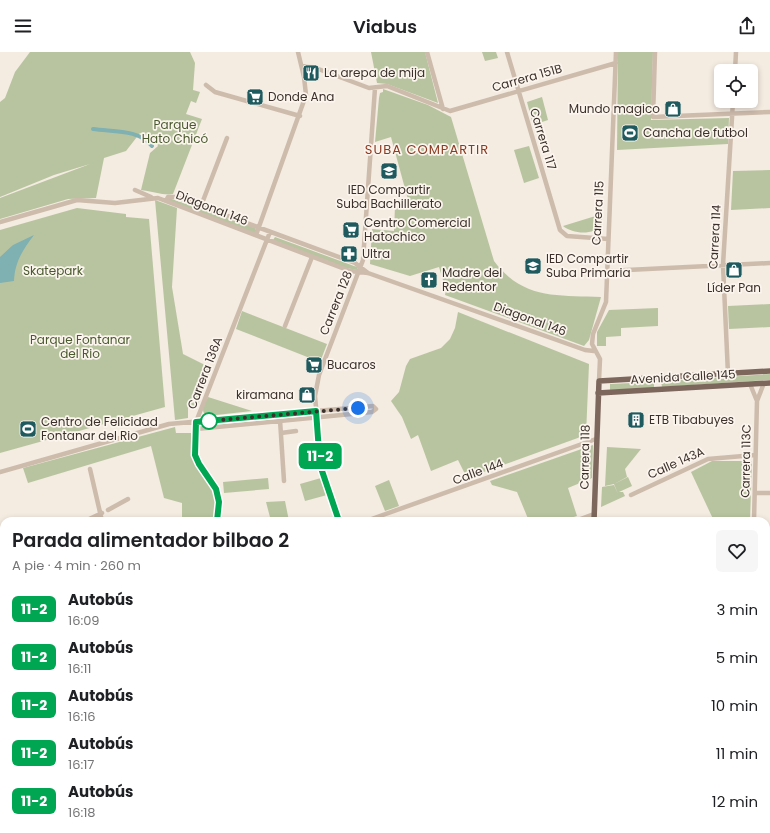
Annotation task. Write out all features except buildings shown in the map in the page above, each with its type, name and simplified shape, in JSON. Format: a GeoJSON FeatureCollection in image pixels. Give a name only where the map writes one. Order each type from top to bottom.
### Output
{"type":"FeatureCollection","features":[{"type":"Feature","properties":{"kind":"main road","name":"Avenida Calle 145"},"geometry":{"type":"LineString","coordinates":[[598,381],[770,371]]}},
{"type":"Feature","properties":{"kind":"main road"},"geometry":{"type":"LineString","coordinates":[[658,378],[659,390]]}},
{"type":"Feature","properties":{"kind":"main road","name":"Carrera 115"},"geometry":{"type":"LineString","coordinates":[[598,381],[598,393]]}},
{"type":"Feature","properties":{"kind":"main road","name":"Avenida Calle 145"},"geometry":{"type":"LineString","coordinates":[[598,393],[767,383]]}},
{"type":"Feature","properties":{"kind":"main road","name":"Carrera 118"},"geometry":{"type":"LineString","coordinates":[[594,514],[598,393]]}},
{"type":"Feature","properties":{"kind":"street"},"geometry":{"type":"LineString","coordinates":[[256,235],[275,179],[300,116],[306,95],[302,66],[298,52]]}},
{"type":"Feature","properties":{"kind":"street"},"geometry":{"type":"LineString","coordinates":[[427,52],[444,110]]}},
{"type":"Feature","properties":{"kind":"street","name":"Carrera 117"},"geometry":{"type":"LineString","coordinates":[[507,52],[562,232],[570,237],[608,239]]}},
{"type":"Feature","properties":{"kind":"street","name":"Carrera 115"},"geometry":{"type":"LineString","coordinates":[[598,381],[600,359],[594,351],[592,344],[593,334],[606,302],[616,52]]}},
{"type":"Feature","properties":{"kind":"street"},"geometry":{"type":"LineString","coordinates":[[655,52],[654,117],[770,112]]}},
{"type":"Feature","properties":{"kind":"street"},"geometry":{"type":"LineString","coordinates":[[735,64],[736,52]]}},
{"type":"Feature","properties":{"kind":"street","name":"Carrera 151B"},"geometry":{"type":"LineString","coordinates":[[444,110],[454,111],[616,63]]}},
{"type":"Feature","properties":{"kind":"street"},"geometry":{"type":"LineString","coordinates":[[302,66],[313,67],[369,88],[387,86],[444,110]]}},
{"type":"Feature","properties":{"kind":"street"},"geometry":{"type":"LineString","coordinates":[[206,84],[214,92],[300,116]]}},
{"type":"Feature","properties":{"kind":"street","name":"Carrera 128"},"geometry":{"type":"LineString","coordinates":[[338,517],[320,465],[315,390],[316,382],[363,260],[375,88]]}},
{"type":"Feature","properties":{"kind":"street","name":"Carrera 114"},"geometry":{"type":"LineString","coordinates":[[728,374],[723,265],[733,108]]}},
{"type":"Feature","properties":{"kind":"street"},"geometry":{"type":"LineString","coordinates":[[201,206],[227,138]]}},
{"type":"Feature","properties":{"kind":"street"},"geometry":{"type":"LineString","coordinates":[[135,190],[152,198],[166,201]]}},
{"type":"Feature","properties":{"kind":"street","name":"Diagonal 146"},"geometry":{"type":"LineString","coordinates":[[368,273],[361,267],[201,206],[173,197],[168,197],[166,201],[312,257],[359,273],[368,273],[585,350],[594,351]]}},
{"type":"Feature","properties":{"kind":"street"},"geometry":{"type":"LineString","coordinates":[[0,222],[72,201],[84,200],[115,203],[152,198]]}},
{"type":"Feature","properties":{"kind":"street","name":"Carrera 136A"},"geometry":{"type":"LineString","coordinates":[[218,517],[219,506],[218,496],[214,484],[199,464],[195,455],[196,422],[270,232]]}},
{"type":"Feature","properties":{"kind":"street"},"geometry":{"type":"LineString","coordinates":[[285,326],[312,257]]}},
{"type":"Feature","properties":{"kind":"street"},"geometry":{"type":"LineString","coordinates":[[607,271],[770,263]]}},
{"type":"Feature","properties":{"kind":"street","name":"Carrera 113C"},"geometry":{"type":"LineString","coordinates":[[757,402],[767,383]]}},
{"type":"Feature","properties":{"kind":"street","name":"Carrera 113C"},"geometry":{"type":"LineString","coordinates":[[750,384],[757,402],[754,517]]}},
{"type":"Feature","properties":{"kind":"street"},"geometry":{"type":"LineString","coordinates":[[0,472],[162,426],[373,406],[376,409],[372,412],[196,428]]}},
{"type":"Feature","properties":{"kind":"street"},"geometry":{"type":"LineString","coordinates":[[280,420],[284,481]]}},
{"type":"Feature","properties":{"kind":"street"},"geometry":{"type":"LineString","coordinates":[[281,433],[296,431]]}},
{"type":"Feature","properties":{"kind":"street","name":"Calle 144"},"geometry":{"type":"LineString","coordinates":[[377,517],[596,439]]}},
{"type":"Feature","properties":{"kind":"street","name":"Calle 143A"},"geometry":{"type":"LineString","coordinates":[[630,495],[708,459],[756,455]]}},
{"type":"Feature","properties":{"kind":"street"},"geometry":{"type":"LineString","coordinates":[[90,469],[102,514],[94,517]]}},
{"type":"Feature","properties":{"kind":"street"},"geometry":{"type":"LineString","coordinates":[[755,493],[770,493]]}},
{"type":"Feature","properties":{"kind":"street"},"geometry":{"type":"LineString","coordinates":[[108,510],[128,498]]}},
{"type":"Feature","properties":{"kind":"street"},"geometry":{"type":"LineString","coordinates":[[586,517],[594,514]]}},
{"type":"Feature","properties":{"kind":"green space","name":"Parque Hato Chicó"},"geometry":{"type":"Polygon","coordinates":[[[30,52],[190,52],[195,63],[193,90],[200,92],[196,103],[191,101],[186,114],[202,119],[173,194],[162,194],[141,190],[150,153],[158,146],[154,139],[140,133],[126,151],[104,158],[96,198],[68,199],[0,219],[0,198],[90,164],[54,175],[0,197],[0,102],[5,98],[15,72],[30,52]]]}},
{"type":"Feature","properties":{"kind":"green space"},"geometry":{"type":"Polygon","coordinates":[[[371,52],[425,52],[438,103],[387,84],[377,83],[371,52]]]}},
{"type":"Feature","properties":{"kind":"green space"},"geometry":{"type":"Polygon","coordinates":[[[482,52],[496,52],[498,58],[485,61],[482,52]]]}},
{"type":"Feature","properties":{"kind":"green space"},"geometry":{"type":"Polygon","coordinates":[[[618,52],[653,52],[651,120],[729,118],[728,144],[617,150],[618,52]]]}},
{"type":"Feature","properties":{"kind":"green space"},"geometry":{"type":"Polygon","coordinates":[[[383,89],[428,105],[451,117],[494,261],[505,274],[517,283],[542,293],[601,297],[589,340],[584,346],[445,295],[446,290],[439,267],[410,276],[370,264],[372,229],[394,231],[395,206],[410,207],[391,137],[375,142],[379,98],[380,93],[383,92],[383,89]]]}},
{"type":"Feature","properties":{"kind":"green space"},"geometry":{"type":"Polygon","coordinates":[[[542,97],[548,120],[533,125],[527,102],[542,97]]]}},
{"type":"Feature","properties":{"kind":"green space"},"geometry":{"type":"Polygon","coordinates":[[[529,146],[539,178],[524,183],[514,150],[529,146]]]}},
{"type":"Feature","properties":{"kind":"green space"},"geometry":{"type":"Polygon","coordinates":[[[770,170],[770,208],[731,210],[733,171],[770,170]]]}},
{"type":"Feature","properties":{"kind":"green space"},"geometry":{"type":"Polygon","coordinates":[[[169,198],[255,228],[257,232],[254,233],[169,201],[169,198]]]}},
{"type":"Feature","properties":{"kind":"green space"},"geometry":{"type":"Polygon","coordinates":[[[155,200],[177,208],[172,287],[183,354],[211,368],[198,405],[188,407],[188,418],[175,420],[155,200]]]}},
{"type":"Feature","properties":{"kind":"green space","name":"Parque Fontanar del Rio"},"geometry":{"type":"Polygon","coordinates":[[[77,208],[126,214],[126,217],[149,219],[165,407],[0,453],[0,230],[77,208]]]}},
{"type":"Feature","properties":{"kind":"green space"},"geometry":{"type":"Polygon","coordinates":[[[602,214],[602,224],[598,228],[589,232],[572,231],[563,226],[602,214]]]}},
{"type":"Feature","properties":{"kind":"green space"},"geometry":{"type":"Polygon","coordinates":[[[275,237],[358,267],[357,270],[346,268],[273,240],[275,237]]]}},
{"type":"Feature","properties":{"kind":"green space"},"geometry":{"type":"Polygon","coordinates":[[[770,304],[770,327],[729,329],[728,306],[770,304]]]}},
{"type":"Feature","properties":{"kind":"green space"},"geometry":{"type":"Polygon","coordinates":[[[658,308],[658,326],[621,328],[621,336],[606,337],[606,346],[597,346],[597,332],[609,310],[658,308]]]}},
{"type":"Feature","properties":{"kind":"green space"},"geometry":{"type":"Polygon","coordinates":[[[242,311],[327,344],[320,362],[236,329],[242,311]]]}},
{"type":"Feature","properties":{"kind":"green space"},"geometry":{"type":"Polygon","coordinates":[[[458,312],[589,364],[586,435],[467,478],[458,460],[431,471],[418,435],[411,439],[402,417],[391,401],[399,392],[406,366],[410,359],[441,348],[450,339],[455,328],[458,312]]]}},
{"type":"Feature","properties":{"kind":"green space"},"geometry":{"type":"Polygon","coordinates":[[[770,374],[770,380],[662,387],[661,381],[770,374]]]}},
{"type":"Feature","properties":{"kind":"green space"},"geometry":{"type":"Polygon","coordinates":[[[654,382],[654,388],[610,390],[610,384],[654,382]]]}},
{"type":"Feature","properties":{"kind":"green space"},"geometry":{"type":"Polygon","coordinates":[[[208,397],[252,411],[207,416],[203,412],[203,409],[208,397]]]}},
{"type":"Feature","properties":{"kind":"green space"},"geometry":{"type":"Polygon","coordinates":[[[175,427],[176,433],[191,433],[195,463],[212,489],[216,501],[214,517],[182,517],[182,503],[164,498],[151,446],[28,483],[23,468],[175,427]]]}},
{"type":"Feature","properties":{"kind":"green space"},"geometry":{"type":"Polygon","coordinates":[[[593,445],[592,478],[568,488],[577,516],[527,517],[517,492],[492,485],[490,481],[593,445]]]}},
{"type":"Feature","properties":{"kind":"green space"},"geometry":{"type":"Polygon","coordinates":[[[607,447],[641,449],[625,469],[627,477],[614,484],[605,486],[607,447]]]}},
{"type":"Feature","properties":{"kind":"green space"},"geometry":{"type":"Polygon","coordinates":[[[712,461],[752,461],[750,517],[712,517],[691,472],[712,461]]]}},
{"type":"Feature","properties":{"kind":"green space"},"geometry":{"type":"Polygon","coordinates":[[[628,477],[632,486],[619,492],[623,492],[625,496],[601,507],[602,487],[614,485],[618,494],[614,484],[628,477]]]}},
{"type":"Feature","properties":{"kind":"green space"},"geometry":{"type":"Polygon","coordinates":[[[268,478],[269,489],[224,493],[223,482],[268,478]]]}},
{"type":"Feature","properties":{"kind":"green space"},"geometry":{"type":"Polygon","coordinates":[[[321,478],[327,495],[305,501],[300,484],[321,478]]]}},
{"type":"Feature","properties":{"kind":"green space"},"geometry":{"type":"Polygon","coordinates":[[[389,480],[399,506],[385,511],[375,486],[389,480]]]}},
{"type":"Feature","properties":{"kind":"green space"},"geometry":{"type":"Polygon","coordinates":[[[285,501],[288,517],[270,517],[266,502],[285,501]]]}},
{"type":"Feature","properties":{"kind":"water"},"geometry":{"type":"Polygon","coordinates":[[[34,235],[20,257],[16,268],[14,281],[0,283],[0,257],[13,245],[34,235]]]}},
{"type":"Feature","properties":{"kind":"waterway"},"geometry":{"type":"LineString","coordinates":[[93,129],[133,134],[147,141],[152,146]]}},
{"type":"Feature","properties":{"kind":"bus line","name":"11-2"},"geometry":{"type":"LineString","coordinates":[[218,517],[219,502],[216,489],[210,478],[199,464],[195,455],[196,422],[316,411],[320,465],[338,517]]}},
{"type":"Feature","properties":{"kind":"place","name":"La arepa de mija"},"geometry":{"type":"Point","coordinates":[311,73]}},
{"type":"Feature","properties":{"kind":"place","name":"Donde Ana"},"geometry":{"type":"Point","coordinates":[255,97]}},
{"type":"Feature","properties":{"kind":"place","name":"Mundo magico"},"geometry":{"type":"Point","coordinates":[673,109]}},
{"type":"Feature","properties":{"kind":"place","name":"Cancha de futbol"},"geometry":{"type":"Point","coordinates":[630,133]}},
{"type":"Feature","properties":{"kind":"place","name":"IED Compartir Suba Bachillerato"},"geometry":{"type":"Point","coordinates":[389,171]}},
{"type":"Feature","properties":{"kind":"place","name":"Centro Comercial Hatochico"},"geometry":{"type":"Point","coordinates":[351,230]}},
{"type":"Feature","properties":{"kind":"place","name":"Ultra"},"geometry":{"type":"Point","coordinates":[349,254]}},
{"type":"Feature","properties":{"kind":"place","name":"IED Compartir Suba Primaria"},"geometry":{"type":"Point","coordinates":[533,266]}},
{"type":"Feature","properties":{"kind":"place","name":"Líder Pan"},"geometry":{"type":"Point","coordinates":[734,270]}},
{"type":"Feature","properties":{"kind":"place","name":"Madre del Redentor"},"geometry":{"type":"Point","coordinates":[429,280]}},
{"type":"Feature","properties":{"kind":"place","name":"Bucaros"},"geometry":{"type":"Point","coordinates":[314,365]}},
{"type":"Feature","properties":{"kind":"place","name":"kiramana"},"geometry":{"type":"Point","coordinates":[307,395]}},
{"type":"Feature","properties":{"kind":"place","name":"ETB Tibabuyes"},"geometry":{"type":"Point","coordinates":[636,420]}},
{"type":"Feature","properties":{"kind":"place","name":"Centro de Felicidad Fontanar del Rio"},"geometry":{"type":"Point","coordinates":[28,429]}},
{"type":"Feature","properties":{"kind":"district","name":"SUBA COMPARTIR"},"geometry":{"type":"Point","coordinates":[427,149]}},
{"type":"Feature","properties":{"kind":"route"},"geometry":{"type":"LineString","coordinates":[[209,421],[358,408]]}},
{"type":"Feature","properties":{"kind":"park label","name":"Skatepark"},"geometry":{"type":"Point","coordinates":[53,271]}}]}
